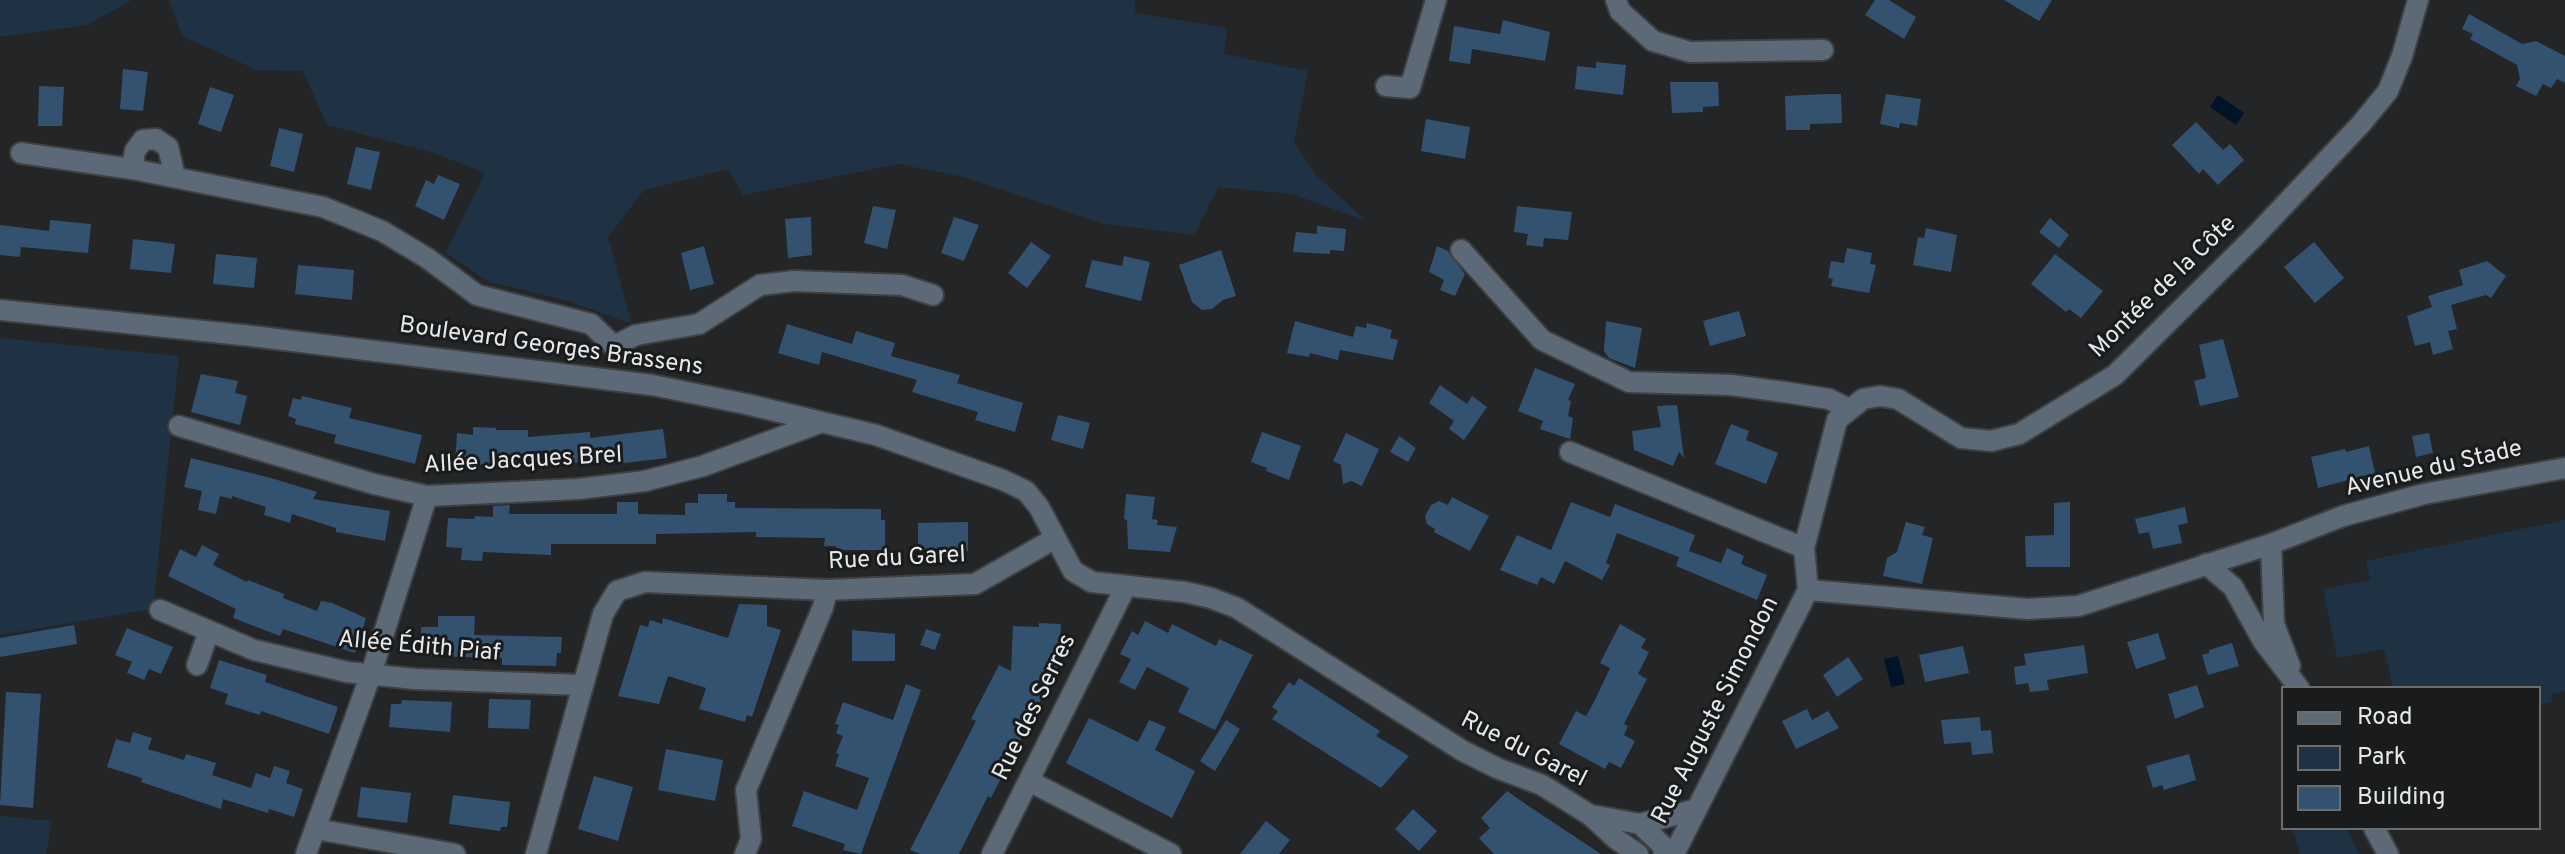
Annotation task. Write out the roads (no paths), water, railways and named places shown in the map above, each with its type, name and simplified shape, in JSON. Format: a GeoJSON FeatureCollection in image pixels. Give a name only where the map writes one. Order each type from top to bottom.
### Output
{"type":"FeatureCollection","features":[{"type":"Feature","properties":{"kind":"street"},"geometry":{"type":"LineString","coordinates":[[1386,86],[1410,88],[1436,0]]}},
{"type":"Feature","properties":{"kind":"street"},"geometry":{"type":"LineString","coordinates":[[1616,0],[1620,11],[1653,41],[1690,52],[1823,50]]}},
{"type":"Feature","properties":{"kind":"street","name":"Montée de la Côte"},"geometry":{"type":"LineString","coordinates":[[1849,409],[1863,399],[1880,396],[1898,399],[1961,438],[1991,441],[2019,434],[2046,420],[2115,375],[2256,235],[2388,91],[2418,0]]}},
{"type":"Feature","properties":{"kind":"street"},"geometry":{"type":"LineString","coordinates":[[132,169],[135,151],[143,140],[156,139],[168,147],[175,177]]}},
{"type":"Feature","properties":{"kind":"street"},"geometry":{"type":"LineString","coordinates":[[21,153],[132,169],[323,207],[382,231],[427,258],[477,295],[591,324],[614,346]]}},
{"type":"Feature","properties":{"kind":"street"},"geometry":{"type":"LineString","coordinates":[[1461,250],[1542,340],[1629,382],[1731,385],[1829,399],[1849,409]]}},
{"type":"Feature","properties":{"kind":"street"},"geometry":{"type":"LineString","coordinates":[[605,379],[614,346],[636,335],[699,324],[760,285],[794,281],[902,285],[933,295]]}},
{"type":"Feature","properties":{"kind":"street","name":"Boulevard Georges Brassens"},"geometry":{"type":"LineString","coordinates":[[0,310],[283,339],[652,385],[876,435],[1003,480],[1026,491],[1039,507],[1054,539]]}},
{"type":"Feature","properties":{"kind":"street","name":"Rue Auguste Simondon"},"geometry":{"type":"LineString","coordinates":[[1674,854],[1808,590],[1804,548],[1831,437],[1837,420],[1849,409]]}},
{"type":"Feature","properties":{"kind":"street","name":"Allée Jacques Brel"},"geometry":{"type":"LineString","coordinates":[[179,426],[374,484],[427,496],[578,489],[645,481],[703,466],[822,422]]}},
{"type":"Feature","properties":{"kind":"street"},"geometry":{"type":"LineString","coordinates":[[1570,452],[1804,548]]}},
{"type":"Feature","properties":{"kind":"street","name":"Avenue du Stade"},"geometry":{"type":"LineString","coordinates":[[1808,590],[2028,609],[2078,606],[2271,544],[2343,516],[2424,494],[2565,468]]}},
{"type":"Feature","properties":{"kind":"street"},"geometry":{"type":"LineString","coordinates":[[306,854],[371,674],[427,496]]}},
{"type":"Feature","properties":{"kind":"street","name":"Rue du Garel"},"geometry":{"type":"LineString","coordinates":[[536,854],[603,614],[617,591],[645,582],[827,590],[975,584],[1054,539],[1073,571],[1092,582],[1185,592],[1237,608],[1450,744],[1497,768],[1542,785],[1590,815],[1638,854]]}},
{"type":"Feature","properties":{"kind":"street"},"geometry":{"type":"LineString","coordinates":[[2271,544],[2274,624],[2298,686]]}},
{"type":"Feature","properties":{"kind":"street"},"geometry":{"type":"LineString","coordinates":[[2206,564],[2233,587],[2263,641],[2297,686]]}},
{"type":"Feature","properties":{"kind":"street","name":"Rue des Serres"},"geometry":{"type":"LineString","coordinates":[[992,854],[1126,586]]}},
{"type":"Feature","properties":{"kind":"street"},"geometry":{"type":"LineString","coordinates":[[745,854],[751,839],[746,790],[823,607],[827,590]]}},
{"type":"Feature","properties":{"kind":"street","name":"Allée Édith Piaf"},"geometry":{"type":"LineString","coordinates":[[160,610],[254,650],[347,672],[415,679],[582,685]]}},
{"type":"Feature","properties":{"kind":"street"},"geometry":{"type":"LineString","coordinates":[[197,665],[209,631]]}},
{"type":"Feature","properties":{"kind":"street"},"geometry":{"type":"LineString","coordinates":[[1029,781],[1171,854]]}},
{"type":"Feature","properties":{"kind":"street"},"geometry":{"type":"LineString","coordinates":[[1590,815],[1640,824],[1697,809]]}},
{"type":"Feature","properties":{"kind":"street"},"geometry":{"type":"LineString","coordinates":[[1640,824],[1663,846],[1664,854]]}},
{"type":"Feature","properties":{"kind":"street"},"geometry":{"type":"LineString","coordinates":[[316,829],[455,854]]}},
{"type":"Feature","properties":{"kind":"street"},"geometry":{"type":"LineString","coordinates":[[2375,830],[2388,854]]}}]}
